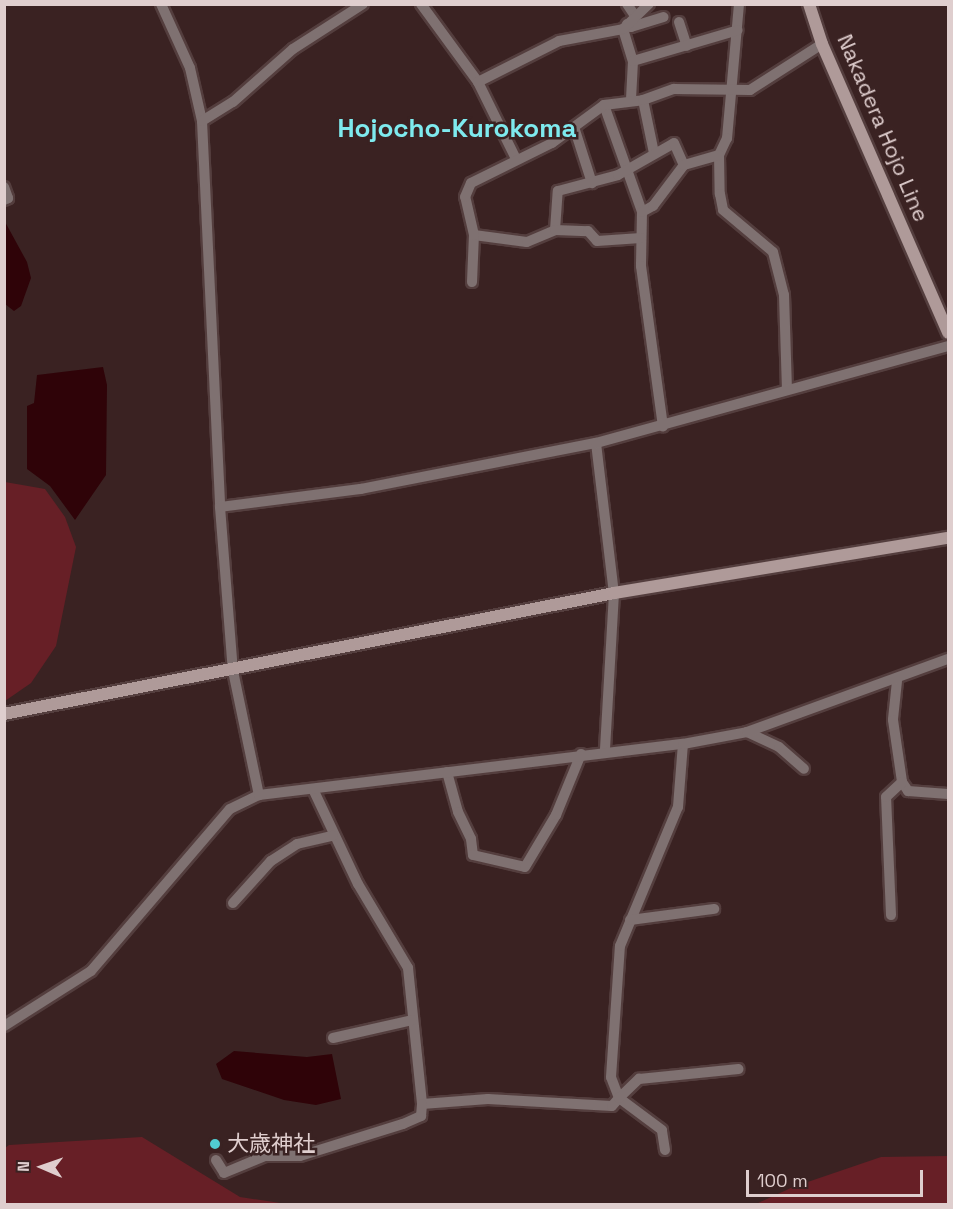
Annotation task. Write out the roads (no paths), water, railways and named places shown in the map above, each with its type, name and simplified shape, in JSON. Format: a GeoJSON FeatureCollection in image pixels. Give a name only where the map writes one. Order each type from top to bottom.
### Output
{"type":"FeatureCollection","features":[{"type":"Feature","properties":{"kind":"street"},"geometry":{"type":"LineString","coordinates":[[161,4],[190,68],[202,121],[220,507],[233,671],[259,795]]}},
{"type":"Feature","properties":{"kind":"street"},"geometry":{"type":"LineString","coordinates":[[202,121],[233,102],[293,49],[363,4]]}},
{"type":"Feature","properties":{"kind":"street"},"geometry":{"type":"LineString","coordinates":[[421,4],[478,82],[516,159]]}},
{"type":"Feature","properties":{"kind":"street"},"geometry":{"type":"LineString","coordinates":[[627,4],[633,62],[631,100]]}},
{"type":"Feature","properties":{"kind":"street"},"geometry":{"type":"LineString","coordinates":[[478,82],[560,41],[628,23],[649,4]]}},
{"type":"Feature","properties":{"kind":"street"},"geometry":{"type":"LineString","coordinates":[[739,4],[727,138],[719,155],[723,210],[773,252],[784,295],[787,389]]}},
{"type":"Feature","properties":{"kind":"street","name":"Nakadera Hojo Line"},"geometry":{"type":"LineString","coordinates":[[809,4],[822,44],[948,333]]}},
{"type":"Feature","properties":{"kind":"street"},"geometry":{"type":"LineString","coordinates":[[628,23],[632,27],[664,17]]}},
{"type":"Feature","properties":{"kind":"street"},"geometry":{"type":"LineString","coordinates":[[679,22],[687,46]]}},
{"type":"Feature","properties":{"kind":"street"},"geometry":{"type":"LineString","coordinates":[[633,62],[738,30]]}},
{"type":"Feature","properties":{"kind":"street"},"geometry":{"type":"LineString","coordinates":[[472,282],[474,235],[465,197],[471,183],[552,143],[604,105],[643,100],[675,89],[750,90],[822,44]]}},
{"type":"Feature","properties":{"kind":"street"},"geometry":{"type":"LineString","coordinates":[[643,100],[654,153]]}},
{"type":"Feature","properties":{"kind":"street"},"geometry":{"type":"LineString","coordinates":[[604,105],[629,169],[642,212],[641,266],[663,426]]}},
{"type":"Feature","properties":{"kind":"street"},"geometry":{"type":"LineString","coordinates":[[574,127],[592,183]]}},
{"type":"Feature","properties":{"kind":"street"},"geometry":{"type":"LineString","coordinates":[[555,230],[558,191],[592,183],[629,169],[674,143],[684,165]]}},
{"type":"Feature","properties":{"kind":"street"},"geometry":{"type":"LineString","coordinates":[[642,212],[653,206],[684,165],[719,155]]}},
{"type":"Feature","properties":{"kind":"street"},"geometry":{"type":"LineString","coordinates":[[4,187],[8,198],[4,200]]}},
{"type":"Feature","properties":{"kind":"street"},"geometry":{"type":"LineString","coordinates":[[474,235],[527,242],[555,230],[588,231],[597,241],[641,238]]}},
{"type":"Feature","properties":{"kind":"street"},"geometry":{"type":"LineString","coordinates":[[220,507],[361,489],[596,443],[948,346]]}},
{"type":"Feature","properties":{"kind":"street"},"geometry":{"type":"LineString","coordinates":[[596,443],[614,593],[605,751]]}},
{"type":"Feature","properties":{"kind":"street"},"geometry":{"type":"LineString","coordinates":[[4,714],[233,671],[614,593],[948,538]]}},
{"type":"Feature","properties":{"kind":"street"},"geometry":{"type":"LineString","coordinates":[[4,1026],[91,971],[230,810],[259,795],[605,751],[683,744],[747,732],[897,681],[948,660]]}},
{"type":"Feature","properties":{"kind":"street"},"geometry":{"type":"LineString","coordinates":[[897,681],[893,720],[902,782],[908,791],[948,794]]}},
{"type":"Feature","properties":{"kind":"street"},"geometry":{"type":"LineString","coordinates":[[747,732],[779,747],[804,769]]}},
{"type":"Feature","properties":{"kind":"street"},"geometry":{"type":"LineString","coordinates":[[665,1150],[662,1130],[619,1098],[611,1077],[620,946],[678,807],[683,744]]}},
{"type":"Feature","properties":{"kind":"street"},"geometry":{"type":"LineString","coordinates":[[447,772],[458,812],[471,839],[473,855],[525,867],[556,815],[581,754]]}},
{"type":"Feature","properties":{"kind":"street"},"geometry":{"type":"LineString","coordinates":[[891,915],[886,797],[902,782]]}},
{"type":"Feature","properties":{"kind":"street"},"geometry":{"type":"LineString","coordinates":[[216,1160],[224,1173],[265,1156],[300,1156],[403,1124],[421,1116],[422,1104],[408,968],[333,836],[313,789]]}},
{"type":"Feature","properties":{"kind":"street"},"geometry":{"type":"LineString","coordinates":[[233,903],[271,861],[297,844],[333,836]]}},
{"type":"Feature","properties":{"kind":"street"},"geometry":{"type":"LineString","coordinates":[[630,920],[714,909]]}},
{"type":"Feature","properties":{"kind":"street"},"geometry":{"type":"LineString","coordinates":[[333,1038],[412,1020]]}},
{"type":"Feature","properties":{"kind":"street"},"geometry":{"type":"LineString","coordinates":[[422,1104],[488,1100],[612,1106],[639,1079],[739,1069]]}},
{"type":"Feature","properties":{"kind":"place","name":"大歳神社"},"geometry":{"type":"Point","coordinates":[215,1144]}},
{"type":"Feature","properties":{"kind":"district","name":"Hojocho-Kurokoma"},"geometry":{"type":"Point","coordinates":[457,129]}}]}
